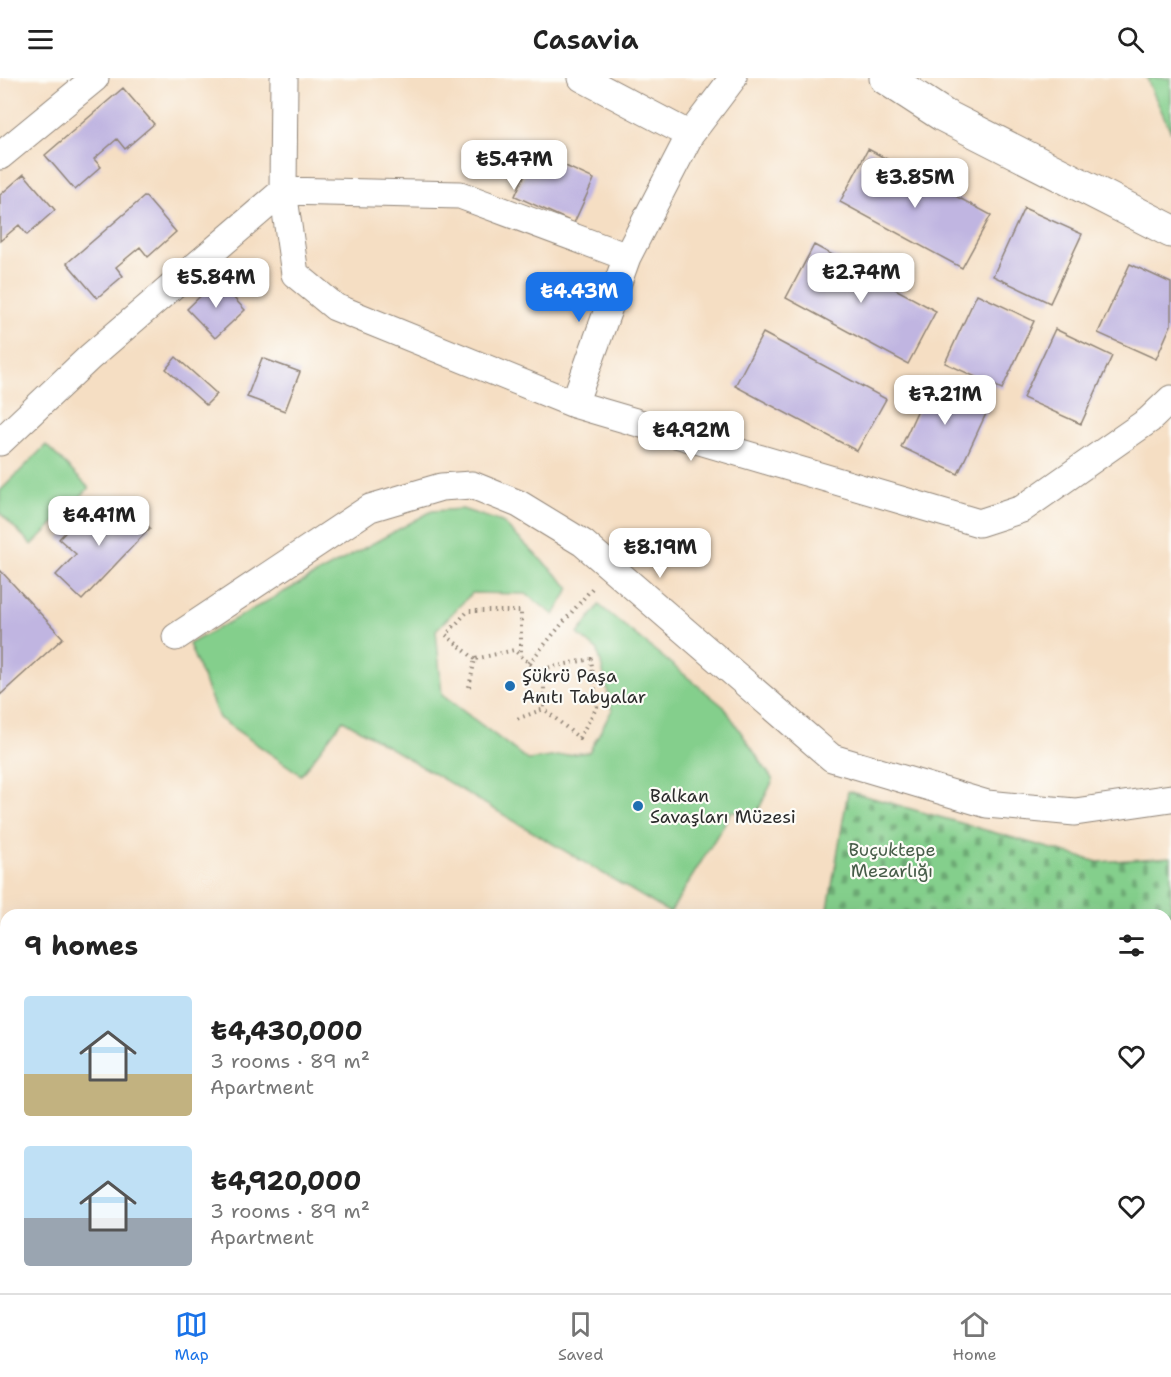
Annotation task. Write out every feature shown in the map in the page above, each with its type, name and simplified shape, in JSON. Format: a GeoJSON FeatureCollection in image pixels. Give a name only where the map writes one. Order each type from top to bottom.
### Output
{"type":"FeatureCollection","features":[{"type":"Feature","properties":{"kind":"main road"},"geometry":{"type":"LineString","coordinates":[[886,78],[943,115],[1171,231]]}},
{"type":"Feature","properties":{"kind":"street"},"geometry":{"type":"LineString","coordinates":[[0,156],[95,78]]}},
{"type":"Feature","properties":{"kind":"street"},"geometry":{"type":"LineString","coordinates":[[284,78],[283,191],[295,274],[315,293],[335,307],[574,405],[979,523],[1022,509],[1149,420],[1171,399]]}},
{"type":"Feature","properties":{"kind":"street"},"geometry":{"type":"LineString","coordinates":[[582,78],[690,135]]}},
{"type":"Feature","properties":{"kind":"street"},"geometry":{"type":"LineString","coordinates":[[574,405],[627,257],[690,135],[733,78]]}},
{"type":"Feature","properties":{"kind":"street"},"geometry":{"type":"LineString","coordinates":[[0,442],[90,357],[283,191],[460,195],[627,257]]}},
{"type":"Feature","properties":{"kind":"street"},"geometry":{"type":"LineString","coordinates":[[176,637],[370,508],[441,487],[472,485],[519,504],[583,543],[832,758],[987,804],[1075,812],[1171,798]]}},
{"type":"Feature","properties":{"kind":"path"},"geometry":{"type":"LineString","coordinates":[[529,663],[610,567]]}},
{"type":"Feature","properties":{"kind":"path"},"geometry":{"type":"LineString","coordinates":[[475,659],[446,635],[468,611],[521,610],[521,657]]}},
{"type":"Feature","properties":{"kind":"path"},"geometry":{"type":"LineString","coordinates":[[475,659],[514,650],[521,657],[544,676],[544,708],[579,738],[597,707],[591,658],[537,670]]}},
{"type":"Feature","properties":{"kind":"path"},"geometry":{"type":"LineString","coordinates":[[469,687],[475,659]]}},
{"type":"Feature","properties":{"kind":"path"},"geometry":{"type":"LineString","coordinates":[[514,720],[544,708]]}},
{"type":"Feature","properties":{"kind":"green space"},"geometry":{"type":"Polygon","coordinates":[[[1147,78],[1171,78],[1171,132],[1150,86],[1147,78]]]}},
{"type":"Feature","properties":{"kind":"green space"},"geometry":{"type":"Polygon","coordinates":[[[46,445],[89,488],[32,545],[0,513],[0,491],[46,445]]]}},
{"type":"Feature","properties":{"kind":"green space"},"geometry":{"type":"Polygon","coordinates":[[[462,509],[502,522],[570,588],[554,615],[526,594],[472,593],[436,630],[442,695],[528,760],[589,752],[612,710],[598,651],[578,634],[599,605],[724,707],[773,780],[754,819],[732,811],[672,909],[663,909],[343,720],[301,775],[219,718],[189,644],[432,511],[462,509]]]}},
{"type":"Feature","properties":{"kind":"green space","name":"Buçuktepe Mezarlığı"},"geometry":{"type":"Polygon","coordinates":[[[848,791],[1098,862],[1171,857],[1171,909],[828,909],[848,791]]]}},
{"type":"Feature","properties":{"kind":"building"},"geometry":{"type":"Polygon","coordinates":[[[123,88],[154,124],[125,149],[117,139],[94,159],[101,167],[75,190],[45,155],[123,88]]]}},
{"type":"Feature","properties":{"kind":"building"},"geometry":{"type":"Polygon","coordinates":[[[868,149],[991,215],[962,268],[840,202],[868,149]]]}},
{"type":"Feature","properties":{"kind":"building"},"geometry":{"type":"Polygon","coordinates":[[[535,152],[594,179],[574,223],[515,196],[535,152]]]}},
{"type":"Feature","properties":{"kind":"building"},"geometry":{"type":"Polygon","coordinates":[[[24,174],[55,210],[27,235],[19,225],[0,241],[0,195],[24,174]]]}},
{"type":"Feature","properties":{"kind":"building"},"geometry":{"type":"Polygon","coordinates":[[[145,196],[176,232],[148,257],[140,247],[116,267],[123,276],[97,298],[67,263],[145,196]]]}},
{"type":"Feature","properties":{"kind":"building"},"geometry":{"type":"Polygon","coordinates":[[[1024,208],[1082,234],[1050,303],[993,276],[1024,208]]]}},
{"type":"Feature","properties":{"kind":"building"},"geometry":{"type":"Polygon","coordinates":[[[814,245],[936,311],[908,364],[786,298],[814,245]]]}},
{"type":"Feature","properties":{"kind":"building"},"geometry":{"type":"Polygon","coordinates":[[[1130,264],[1171,283],[1171,325],[1156,359],[1098,333],[1130,264]]]}},
{"type":"Feature","properties":{"kind":"building"},"geometry":{"type":"Polygon","coordinates":[[[217,280],[245,310],[215,338],[187,309],[217,280]]]}},
{"type":"Feature","properties":{"kind":"building"},"geometry":{"type":"Polygon","coordinates":[[[977,294],[1034,321],[1002,389],[945,363],[977,294]]]}},
{"type":"Feature","properties":{"kind":"building"},"geometry":{"type":"Polygon","coordinates":[[[1055,329],[1112,356],[1081,424],[1023,398],[1055,329]]]}},
{"type":"Feature","properties":{"kind":"building"},"geometry":{"type":"Polygon","coordinates":[[[763,333],[886,399],[857,451],[735,386],[763,333]]]}},
{"type":"Feature","properties":{"kind":"building"},"geometry":{"type":"Polygon","coordinates":[[[176,357],[217,394],[206,405],[166,369],[176,357]]]}},
{"type":"Feature","properties":{"kind":"building"},"geometry":{"type":"Polygon","coordinates":[[[262,358],[300,372],[285,411],[247,397],[262,358]]]}},
{"type":"Feature","properties":{"kind":"building"},"geometry":{"type":"Polygon","coordinates":[[[932,379],[990,405],[958,474],[901,447],[932,379]]]}},
{"type":"Feature","properties":{"kind":"building"},"geometry":{"type":"Polygon","coordinates":[[[122,502],[150,528],[82,600],[56,575],[76,554],[59,539],[90,507],[104,521],[122,502]]]}},
{"type":"Feature","properties":{"kind":"building"},"geometry":{"type":"Polygon","coordinates":[[[0,570],[63,638],[0,695],[0,570]]]}},
{"type":"Feature","properties":{"kind":"place","name":"Şükrü Paşa Anıtı Tabyalar"},"geometry":{"type":"Point","coordinates":[510,686]}},
{"type":"Feature","properties":{"kind":"place","name":"Balkan Savaşları Müzesi"},"geometry":{"type":"Point","coordinates":[638,806]}}]}
